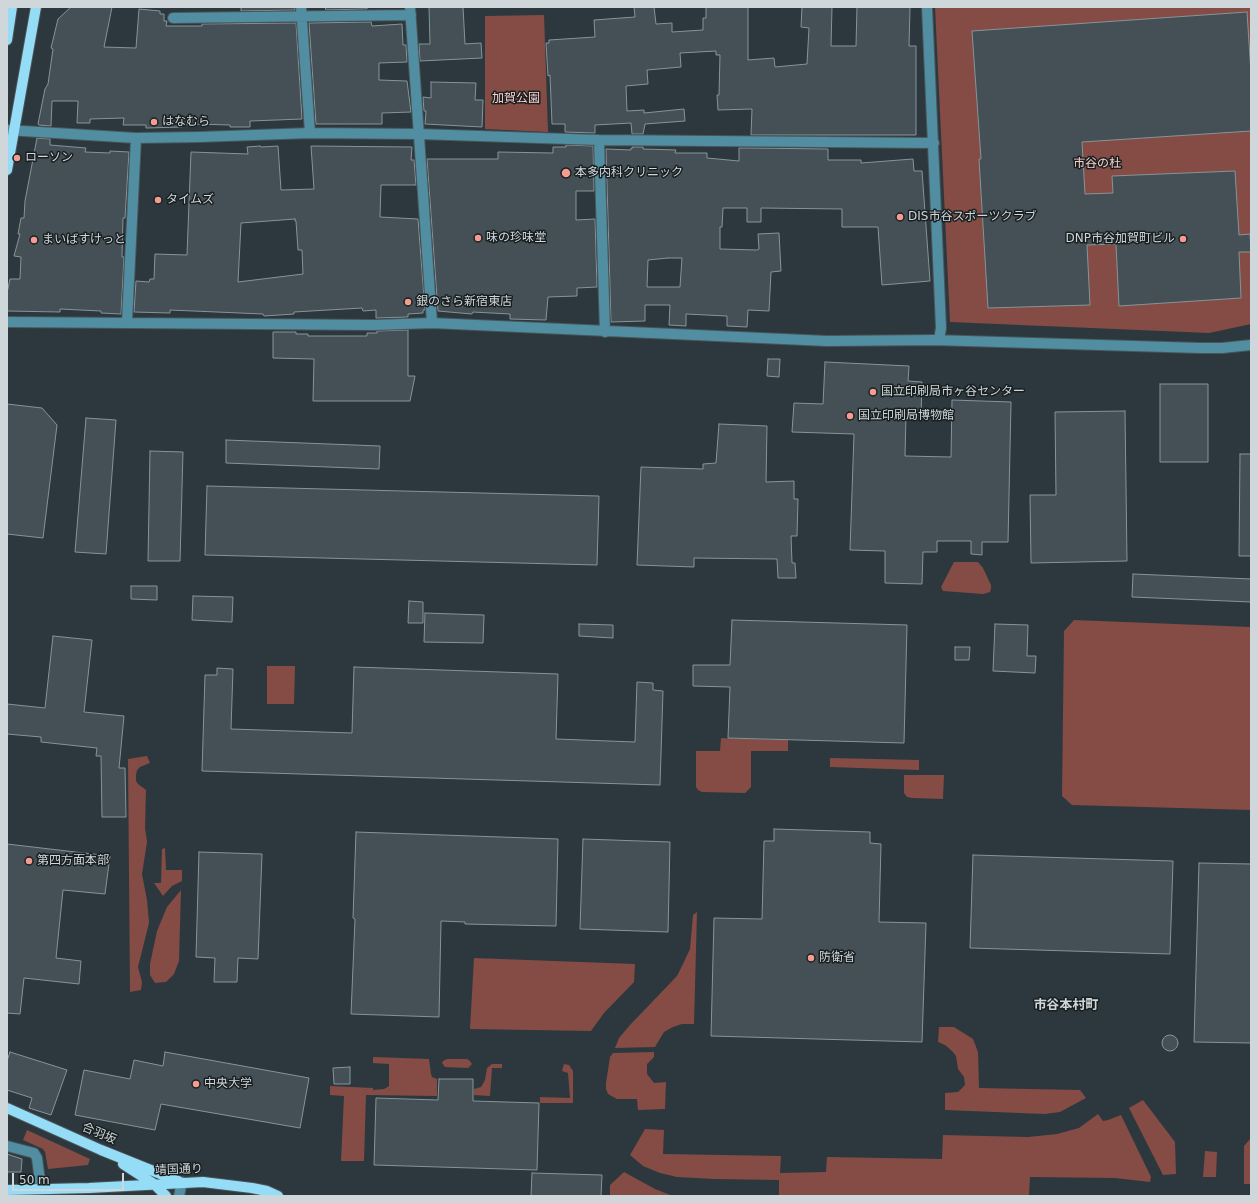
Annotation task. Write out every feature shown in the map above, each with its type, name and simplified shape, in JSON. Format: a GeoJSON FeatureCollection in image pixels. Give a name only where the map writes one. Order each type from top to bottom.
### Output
{"type":"FeatureCollection","features":[{"type":"Feature","properties":{"kind":"main road"},"geometry":{"type":"LineString","coordinates":[[7,170],[11,130],[36,7]]}},
{"type":"Feature","properties":{"kind":"main road"},"geometry":{"type":"LineString","coordinates":[[7,40],[10,13]]}},
{"type":"Feature","properties":{"kind":"main road","name":"合羽坂"},"geometry":{"type":"LineString","coordinates":[[7,1108],[101,1150],[182,1182]]}},
{"type":"Feature","properties":{"kind":"main road"},"geometry":{"type":"LineString","coordinates":[[101,1150],[154,1184],[166,1196]]}},
{"type":"Feature","properties":{"kind":"main road"},"geometry":{"type":"LineString","coordinates":[[89,1188],[126,1180],[130,1178],[132,1174],[130,1168]]}},
{"type":"Feature","properties":{"kind":"main road","name":"靖国通り"},"geometry":{"type":"LineString","coordinates":[[7,1190],[89,1188],[203,1182],[237,1185],[267,1191],[278,1196]]}},
{"type":"Feature","properties":{"kind":"street"},"geometry":{"type":"LineString","coordinates":[[928,7],[941,328],[939,340]]}},
{"type":"Feature","properties":{"kind":"street"},"geometry":{"type":"LineString","coordinates":[[173,18],[302,12],[410,11],[432,323]]}},
{"type":"Feature","properties":{"kind":"street"},"geometry":{"type":"LineString","coordinates":[[302,12],[310,133]]}},
{"type":"Feature","properties":{"kind":"street"},"geometry":{"type":"LineString","coordinates":[[11,130],[136,138],[310,133],[419,134],[599,140],[934,144]]}},
{"type":"Feature","properties":{"kind":"street"},"geometry":{"type":"LineString","coordinates":[[127,322],[136,138]]}},
{"type":"Feature","properties":{"kind":"street"},"geometry":{"type":"LineString","coordinates":[[599,140],[605,332]]}},
{"type":"Feature","properties":{"kind":"street"},"geometry":{"type":"LineString","coordinates":[[7,322],[432,323],[819,341],[939,340],[1200,348],[1229,348],[1251,345]]}},
{"type":"Feature","properties":{"kind":"street"},"geometry":{"type":"LineString","coordinates":[[7,1146],[34,1153],[37,1158],[41,1189]]}},
{"type":"Feature","properties":{"kind":"street"},"geometry":{"type":"LineString","coordinates":[[179,1196],[182,1182]]}},
{"type":"Feature","properties":{"kind":"green space","name":"市谷の杜"},"geometry":{"type":"Polygon","coordinates":[[[935,7],[1251,7],[1251,324],[1209,333],[950,322],[935,7]]]}},
{"type":"Feature","properties":{"kind":"green space","name":"加賀公園"},"geometry":{"type":"Polygon","coordinates":[[[544,15],[548,132],[485,129],[485,16],[544,15]]]}},
{"type":"Feature","properties":{"kind":"green space"},"geometry":{"type":"Polygon","coordinates":[[[954,562],[978,562],[983,568],[991,585],[990,592],[983,594],[943,591],[941,587],[954,562]]]}},
{"type":"Feature","properties":{"kind":"green space"},"geometry":{"type":"Polygon","coordinates":[[[1074,620],[1251,627],[1251,810],[1072,805],[1062,796],[1064,631],[1074,620]]]}},
{"type":"Feature","properties":{"kind":"green space"},"geometry":{"type":"Polygon","coordinates":[[[267,666],[295,666],[294,704],[267,704],[267,666]]]}},
{"type":"Feature","properties":{"kind":"green space"},"geometry":{"type":"Polygon","coordinates":[[[721,738],[788,740],[788,751],[751,751],[751,787],[745,793],[702,792],[696,787],[696,751],[720,751],[721,738]]]}},
{"type":"Feature","properties":{"kind":"green space"},"geometry":{"type":"Polygon","coordinates":[[[147,756],[150,763],[140,767],[137,770],[136,781],[146,790],[145,828],[147,842],[142,874],[147,900],[149,923],[138,967],[142,982],[141,990],[130,992],[128,759],[147,756]]]}},
{"type":"Feature","properties":{"kind":"green space"},"geometry":{"type":"Polygon","coordinates":[[[830,758],[919,760],[919,770],[830,767],[830,758]]]}},
{"type":"Feature","properties":{"kind":"green space"},"geometry":{"type":"Polygon","coordinates":[[[904,775],[944,775],[943,799],[907,797],[904,793],[904,775]]]}},
{"type":"Feature","properties":{"kind":"green space"},"geometry":{"type":"Polygon","coordinates":[[[165,848],[166,870],[182,870],[182,881],[172,886],[163,896],[154,883],[161,883],[162,849],[165,848]]]}},
{"type":"Feature","properties":{"kind":"green space"},"geometry":{"type":"Polygon","coordinates":[[[181,890],[179,961],[174,974],[166,982],[155,983],[150,975],[150,964],[157,931],[167,907],[181,890]]]}},
{"type":"Feature","properties":{"kind":"green space"},"geometry":{"type":"Polygon","coordinates":[[[697,912],[694,1024],[682,1024],[664,1032],[655,1047],[615,1048],[619,1038],[630,1025],[677,976],[690,949],[693,915],[697,912]]]}},
{"type":"Feature","properties":{"kind":"green space"},"geometry":{"type":"Polygon","coordinates":[[[474,958],[635,964],[634,982],[604,1013],[591,1031],[470,1029],[474,958]]]}},
{"type":"Feature","properties":{"kind":"green space"},"geometry":{"type":"Polygon","coordinates":[[[939,1027],[954,1027],[973,1039],[978,1052],[979,1088],[1080,1090],[1086,1098],[1060,1112],[1045,1114],[945,1110],[945,1093],[958,1092],[965,1085],[964,1077],[958,1069],[956,1056],[945,1045],[938,1042],[939,1027]]]}},
{"type":"Feature","properties":{"kind":"green space"},"geometry":{"type":"Polygon","coordinates":[[[654,1052],[654,1057],[647,1064],[647,1074],[654,1083],[666,1082],[665,1109],[638,1110],[637,1099],[617,1099],[608,1094],[606,1083],[610,1057],[613,1053],[654,1052]]]}},
{"type":"Feature","properties":{"kind":"green space"},"geometry":{"type":"Polygon","coordinates":[[[373,1057],[429,1059],[432,1077],[437,1079],[437,1096],[366,1095],[364,1161],[341,1161],[344,1096],[330,1095],[330,1086],[373,1088],[373,1090],[384,1089],[389,1086],[389,1064],[373,1063],[373,1057]]]}},
{"type":"Feature","properties":{"kind":"green space"},"geometry":{"type":"Polygon","coordinates":[[[447,1059],[466,1059],[472,1064],[468,1068],[445,1067],[442,1063],[447,1059]]]}},
{"type":"Feature","properties":{"kind":"green space"},"geometry":{"type":"Polygon","coordinates":[[[492,1064],[502,1064],[502,1068],[492,1068],[490,1096],[474,1095],[474,1089],[481,1087],[485,1080],[487,1068],[492,1064]]]}},
{"type":"Feature","properties":{"kind":"green space"},"geometry":{"type":"Polygon","coordinates":[[[564,1064],[569,1065],[573,1071],[573,1103],[540,1103],[540,1097],[570,1098],[568,1073],[562,1071],[564,1064]]]}},
{"type":"Feature","properties":{"kind":"green space"},"geometry":{"type":"Polygon","coordinates":[[[1143,1100],[1175,1142],[1176,1174],[1163,1175],[1129,1108],[1143,1100]]]}},
{"type":"Feature","properties":{"kind":"green space"},"geometry":{"type":"Polygon","coordinates":[[[1098,1114],[1103,1121],[1121,1115],[1151,1177],[1150,1182],[1115,1178],[1030,1177],[1029,1196],[779,1196],[779,1180],[677,1177],[660,1173],[643,1166],[630,1155],[645,1129],[664,1130],[663,1154],[781,1156],[780,1173],[826,1172],[827,1157],[942,1159],[943,1135],[1028,1137],[1057,1134],[1079,1128],[1098,1114]]]}},
{"type":"Feature","properties":{"kind":"green space"},"geometry":{"type":"Polygon","coordinates":[[[27,1130],[90,1159],[88,1165],[48,1169],[45,1152],[43,1149],[23,1140],[27,1130]]]}},
{"type":"Feature","properties":{"kind":"green space"},"geometry":{"type":"Polygon","coordinates":[[[1251,1138],[1251,1184],[1244,1184],[1244,1146],[1251,1138]]]}},
{"type":"Feature","properties":{"kind":"green space"},"geometry":{"type":"Polygon","coordinates":[[[1205,1151],[1217,1152],[1216,1177],[1203,1177],[1205,1151]]]}},
{"type":"Feature","properties":{"kind":"green space"},"geometry":{"type":"Polygon","coordinates":[[[624,1172],[655,1189],[673,1196],[610,1196],[610,1185],[624,1172]]]}},
{"type":"Feature","properties":{"kind":"building"},"geometry":{"type":"Polygon","coordinates":[[[71,7],[112,7],[104,47],[136,48],[139,9],[160,11],[160,14],[164,14],[164,21],[167,21],[166,26],[296,23],[302,119],[250,121],[250,127],[196,124],[182,125],[182,127],[146,128],[146,125],[123,125],[124,118],[90,119],[90,123],[77,123],[78,101],[52,101],[51,126],[39,125],[45,89],[48,84],[53,49],[51,48],[58,19],[71,7]]]}},
{"type":"Feature","properties":{"kind":"building"},"geometry":{"type":"Polygon","coordinates":[[[241,7],[295,7],[295,10],[241,11],[241,7]]]}},
{"type":"Feature","properties":{"kind":"building"},"geometry":{"type":"Polygon","coordinates":[[[325,7],[367,7],[367,9],[326,10],[325,7]]]}},
{"type":"Feature","properties":{"kind":"building"},"geometry":{"type":"Polygon","coordinates":[[[429,7],[463,7],[465,44],[481,43],[482,58],[420,61],[419,44],[430,44],[429,7]]]}},
{"type":"Feature","properties":{"kind":"building"},"geometry":{"type":"Polygon","coordinates":[[[634,7],[654,7],[656,24],[672,23],[672,32],[703,30],[703,18],[706,18],[706,7],[748,7],[748,60],[774,58],[775,67],[807,64],[809,28],[801,27],[802,7],[832,7],[831,46],[856,46],[857,7],[910,7],[909,46],[916,46],[916,135],[751,135],[752,109],[718,110],[717,95],[719,95],[720,55],[716,55],[716,51],[680,53],[681,67],[647,70],[648,84],[626,86],[627,111],[644,110],[644,113],[684,109],[685,121],[645,124],[643,134],[632,134],[631,123],[595,125],[595,133],[565,132],[565,124],[552,124],[550,75],[548,76],[546,43],[549,43],[549,40],[595,37],[594,20],[635,17],[634,7]]]}},
{"type":"Feature","properties":{"kind":"building","name":"市谷の杜"},"geometry":{"type":"Polygon","coordinates":[[[1247,12],[1251,73],[1251,131],[1082,142],[1085,194],[1113,193],[1112,176],[1235,171],[1239,235],[1250,234],[1251,252],[1239,252],[1241,298],[1119,306],[1116,244],[1087,245],[1090,305],[988,308],[979,159],[981,159],[972,31],[1247,12]]]}},
{"type":"Feature","properties":{"kind":"building"},"geometry":{"type":"Polygon","coordinates":[[[371,22],[372,26],[402,24],[403,45],[406,45],[407,62],[379,63],[379,80],[407,81],[411,112],[382,113],[382,124],[316,124],[309,23],[371,22]]]}},
{"type":"Feature","properties":{"kind":"building"},"geometry":{"type":"Polygon","coordinates":[[[431,82],[476,83],[475,100],[483,100],[482,127],[425,124],[426,111],[424,111],[423,97],[431,98],[431,82]]]}},
{"type":"Feature","properties":{"kind":"building"},"geometry":{"type":"Polygon","coordinates":[[[37,138],[50,139],[50,145],[86,148],[85,152],[129,152],[125,218],[123,218],[122,257],[124,257],[121,314],[101,313],[101,311],[60,309],[60,312],[7,311],[7,293],[10,279],[20,279],[21,257],[14,256],[20,234],[18,234],[21,218],[24,218],[25,201],[37,138]]]}},
{"type":"Feature","properties":{"kind":"building"},"geometry":{"type":"Polygon","coordinates":[[[566,145],[593,146],[594,191],[576,191],[576,220],[595,219],[597,287],[577,288],[577,296],[548,297],[546,320],[510,319],[510,314],[473,312],[472,314],[438,311],[427,159],[498,159],[498,152],[553,153],[553,147],[566,147],[566,145]]]}},
{"type":"Feature","properties":{"kind":"building"},"geometry":{"type":"Polygon","coordinates":[[[278,146],[281,190],[314,189],[311,146],[412,147],[411,160],[414,160],[416,185],[381,185],[380,217],[418,219],[425,310],[423,310],[423,313],[408,314],[408,317],[376,318],[376,310],[363,311],[362,308],[294,312],[294,314],[264,316],[263,314],[170,310],[170,313],[134,312],[136,281],[149,282],[150,279],[154,279],[155,254],[187,255],[191,152],[248,154],[247,147],[278,146]],[[295,219],[241,223],[238,282],[303,274],[302,250],[298,250],[295,219]]]}},
{"type":"Feature","properties":{"kind":"building"},"geometry":{"type":"Polygon","coordinates":[[[643,147],[643,149],[676,150],[675,153],[707,153],[707,158],[739,161],[739,148],[828,149],[828,160],[861,160],[861,163],[913,159],[914,171],[922,171],[930,281],[882,285],[878,227],[842,227],[842,209],[761,208],[761,222],[747,222],[747,208],[723,208],[722,227],[720,227],[720,249],[757,250],[759,249],[758,234],[779,233],[781,271],[771,272],[769,311],[748,310],[747,327],[727,326],[727,316],[686,314],[686,326],[669,325],[670,305],[645,305],[645,321],[611,322],[606,149],[631,150],[631,148],[643,147]],[[682,258],[648,260],[647,287],[680,287],[682,258]]]}},
{"type":"Feature","properties":{"kind":"building"},"geometry":{"type":"Polygon","coordinates":[[[408,330],[408,376],[415,376],[410,401],[313,401],[314,359],[273,358],[273,332],[296,332],[296,334],[308,334],[308,336],[367,336],[367,333],[377,333],[377,331],[408,330]]]}},
{"type":"Feature","properties":{"kind":"building"},"geometry":{"type":"Polygon","coordinates":[[[768,359],[780,359],[779,377],[767,376],[768,359]]]}},
{"type":"Feature","properties":{"kind":"building"},"geometry":{"type":"Polygon","coordinates":[[[825,362],[909,366],[908,381],[922,382],[921,415],[906,415],[905,456],[951,457],[952,400],[1011,402],[1008,542],[982,542],[982,555],[971,554],[971,541],[937,541],[937,552],[923,552],[922,584],[885,583],[885,551],[850,550],[854,434],[792,432],[794,403],[823,404],[825,362]]]}},
{"type":"Feature","properties":{"kind":"building"},"geometry":{"type":"Polygon","coordinates":[[[1160,384],[1208,384],[1208,462],[1160,462],[1160,384]]]}},
{"type":"Feature","properties":{"kind":"building"},"geometry":{"type":"Polygon","coordinates":[[[7,404],[42,408],[57,425],[43,538],[7,534],[7,404]]]}},
{"type":"Feature","properties":{"kind":"building"},"geometry":{"type":"Polygon","coordinates":[[[1125,411],[1127,561],[1031,563],[1030,495],[1056,495],[1055,412],[1125,411]]]}},
{"type":"Feature","properties":{"kind":"building"},"geometry":{"type":"Polygon","coordinates":[[[86,418],[116,420],[106,554],[75,552],[86,418]]]}},
{"type":"Feature","properties":{"kind":"building"},"geometry":{"type":"Polygon","coordinates":[[[719,424],[767,426],[766,482],[794,481],[794,499],[798,499],[797,536],[791,536],[792,563],[795,563],[796,578],[778,578],[777,559],[694,558],[694,567],[637,565],[641,467],[703,469],[703,464],[716,463],[719,424]]]}},
{"type":"Feature","properties":{"kind":"building"},"geometry":{"type":"Polygon","coordinates":[[[226,440],[380,446],[379,469],[226,463],[226,440]]]}},
{"type":"Feature","properties":{"kind":"building"},"geometry":{"type":"Polygon","coordinates":[[[150,451],[183,452],[180,561],[148,561],[150,451]]]}},
{"type":"Feature","properties":{"kind":"building"},"geometry":{"type":"Polygon","coordinates":[[[1240,454],[1251,454],[1251,556],[1239,556],[1240,454]]]}},
{"type":"Feature","properties":{"kind":"building"},"geometry":{"type":"Polygon","coordinates":[[[207,486],[599,496],[597,565],[205,555],[207,486]]]}},
{"type":"Feature","properties":{"kind":"building"},"geometry":{"type":"Polygon","coordinates":[[[1133,574],[1251,579],[1251,602],[1132,597],[1133,574]]]}},
{"type":"Feature","properties":{"kind":"building"},"geometry":{"type":"Polygon","coordinates":[[[131,586],[157,586],[157,600],[131,599],[131,586]]]}},
{"type":"Feature","properties":{"kind":"building"},"geometry":{"type":"Polygon","coordinates":[[[193,596],[233,597],[232,622],[192,620],[193,596]]]}},
{"type":"Feature","properties":{"kind":"building"},"geometry":{"type":"Polygon","coordinates":[[[409,601],[423,602],[423,623],[408,623],[409,601]]]}},
{"type":"Feature","properties":{"kind":"building"},"geometry":{"type":"Polygon","coordinates":[[[425,613],[484,615],[483,643],[424,642],[425,613]]]}},
{"type":"Feature","properties":{"kind":"building"},"geometry":{"type":"Polygon","coordinates":[[[732,620],[907,625],[904,743],[728,738],[730,687],[693,686],[693,665],[730,665],[732,620]]]}},
{"type":"Feature","properties":{"kind":"building"},"geometry":{"type":"Polygon","coordinates":[[[579,624],[613,625],[613,638],[579,636],[579,624]]]}},
{"type":"Feature","properties":{"kind":"building"},"geometry":{"type":"Polygon","coordinates":[[[995,624],[1028,625],[1027,656],[1036,656],[1035,673],[993,671],[995,624]]]}},
{"type":"Feature","properties":{"kind":"building"},"geometry":{"type":"Polygon","coordinates":[[[53,636],[92,640],[84,712],[124,716],[119,768],[125,768],[126,817],[102,817],[101,756],[96,756],[97,748],[41,742],[41,737],[7,734],[7,704],[45,708],[53,636]]]}},
{"type":"Feature","properties":{"kind":"building"},"geometry":{"type":"Polygon","coordinates":[[[955,647],[970,647],[969,660],[955,660],[955,647]]]}},
{"type":"Feature","properties":{"kind":"building"},"geometry":{"type":"Polygon","coordinates":[[[354,667],[558,674],[556,739],[635,742],[637,682],[653,683],[653,690],[663,691],[660,785],[202,771],[205,675],[217,675],[217,668],[233,669],[231,729],[352,733],[354,667]]]}},
{"type":"Feature","properties":{"kind":"building"},"geometry":{"type":"Polygon","coordinates":[[[774,829],[870,832],[870,843],[881,844],[879,922],[926,923],[922,1042],[711,1036],[714,918],[762,919],[764,841],[774,841],[774,829]]]}},
{"type":"Feature","properties":{"kind":"building"},"geometry":{"type":"Polygon","coordinates":[[[356,832],[558,839],[556,926],[465,924],[465,922],[441,921],[439,1017],[351,1014],[355,919],[353,918],[356,832]]]}},
{"type":"Feature","properties":{"kind":"building"},"geometry":{"type":"Polygon","coordinates":[[[583,839],[670,842],[668,932],[580,929],[583,839]]]}},
{"type":"Feature","properties":{"kind":"building"},"geometry":{"type":"Polygon","coordinates":[[[7,844],[110,856],[105,894],[63,890],[56,958],[81,961],[79,984],[24,978],[20,1014],[7,1013],[7,844]]]}},
{"type":"Feature","properties":{"kind":"building"},"geometry":{"type":"Polygon","coordinates":[[[199,852],[262,854],[258,959],[238,958],[237,982],[214,982],[215,958],[196,957],[199,852]]]}},
{"type":"Feature","properties":{"kind":"building"},"geometry":{"type":"Polygon","coordinates":[[[973,855],[1173,861],[1170,954],[970,948],[973,855]]]}},
{"type":"Feature","properties":{"kind":"building"},"geometry":{"type":"Polygon","coordinates":[[[1199,863],[1251,864],[1251,1043],[1194,1042],[1199,863]]]}},
{"type":"Feature","properties":{"kind":"building"},"geometry":{"type":"Polygon","coordinates":[[[1170,1035],[1176,1037],[1178,1043],[1176,1049],[1170,1051],[1164,1049],[1162,1043],[1164,1037],[1170,1035]]]}},
{"type":"Feature","properties":{"kind":"building"},"geometry":{"type":"Polygon","coordinates":[[[10,1052],[67,1070],[51,1115],[29,1108],[32,1098],[7,1090],[7,1061],[10,1052]]]}},
{"type":"Feature","properties":{"kind":"building"},"geometry":{"type":"Polygon","coordinates":[[[165,1052],[309,1078],[300,1128],[161,1104],[155,1130],[75,1115],[84,1070],[130,1079],[134,1060],[163,1066],[165,1052]]]}},
{"type":"Feature","properties":{"kind":"building"},"geometry":{"type":"Polygon","coordinates":[[[350,1067],[350,1084],[334,1084],[333,1068],[350,1067]]]}},
{"type":"Feature","properties":{"kind":"building"},"geometry":{"type":"Polygon","coordinates":[[[439,1079],[473,1079],[473,1101],[539,1103],[537,1170],[374,1165],[376,1098],[438,1100],[439,1079]]]}},
{"type":"Feature","properties":{"kind":"building"},"geometry":{"type":"Polygon","coordinates":[[[7,1154],[22,1159],[21,1172],[7,1172],[7,1154]]]}},
{"type":"Feature","properties":{"kind":"building"},"geometry":{"type":"Polygon","coordinates":[[[532,1173],[602,1175],[601,1196],[531,1196],[532,1173]]]}},
{"type":"Feature","properties":{"kind":"place","name":"はなむら"},"geometry":{"type":"Point","coordinates":[154,122]}},
{"type":"Feature","properties":{"kind":"place","name":"ローソン"},"geometry":{"type":"Point","coordinates":[17,158]}},
{"type":"Feature","properties":{"kind":"place","name":"本多内科クリニック"},"geometry":{"type":"Point","coordinates":[566,173]}},
{"type":"Feature","properties":{"kind":"place","name":"タイムズ"},"geometry":{"type":"Point","coordinates":[158,200]}},
{"type":"Feature","properties":{"kind":"place","name":"DIS市谷スポーツクラブ"},"geometry":{"type":"Point","coordinates":[900,217]}},
{"type":"Feature","properties":{"kind":"place","name":"味の珍味堂"},"geometry":{"type":"Point","coordinates":[478,238]}},
{"type":"Feature","properties":{"kind":"place","name":"DNP市谷加賀町ビル"},"geometry":{"type":"Point","coordinates":[1183,239]}},
{"type":"Feature","properties":{"kind":"place","name":"まいばすけっと"},"geometry":{"type":"Point","coordinates":[34,240]}},
{"type":"Feature","properties":{"kind":"place","name":"銀のさら新宿東店"},"geometry":{"type":"Point","coordinates":[408,302]}},
{"type":"Feature","properties":{"kind":"place","name":"国立印刷局市ヶ谷センター"},"geometry":{"type":"Point","coordinates":[873,392]}},
{"type":"Feature","properties":{"kind":"place","name":"国立印刷局博物館"},"geometry":{"type":"Point","coordinates":[850,416]}},
{"type":"Feature","properties":{"kind":"place","name":"第四方面本部"},"geometry":{"type":"Point","coordinates":[29,861]}},
{"type":"Feature","properties":{"kind":"place","name":"防衛省"},"geometry":{"type":"Point","coordinates":[811,958]}},
{"type":"Feature","properties":{"kind":"place","name":"中央大学"},"geometry":{"type":"Point","coordinates":[196,1084]}},
{"type":"Feature","properties":{"kind":"district","name":"市谷本村町"},"geometry":{"type":"Point","coordinates":[1066,1006]}}]}
